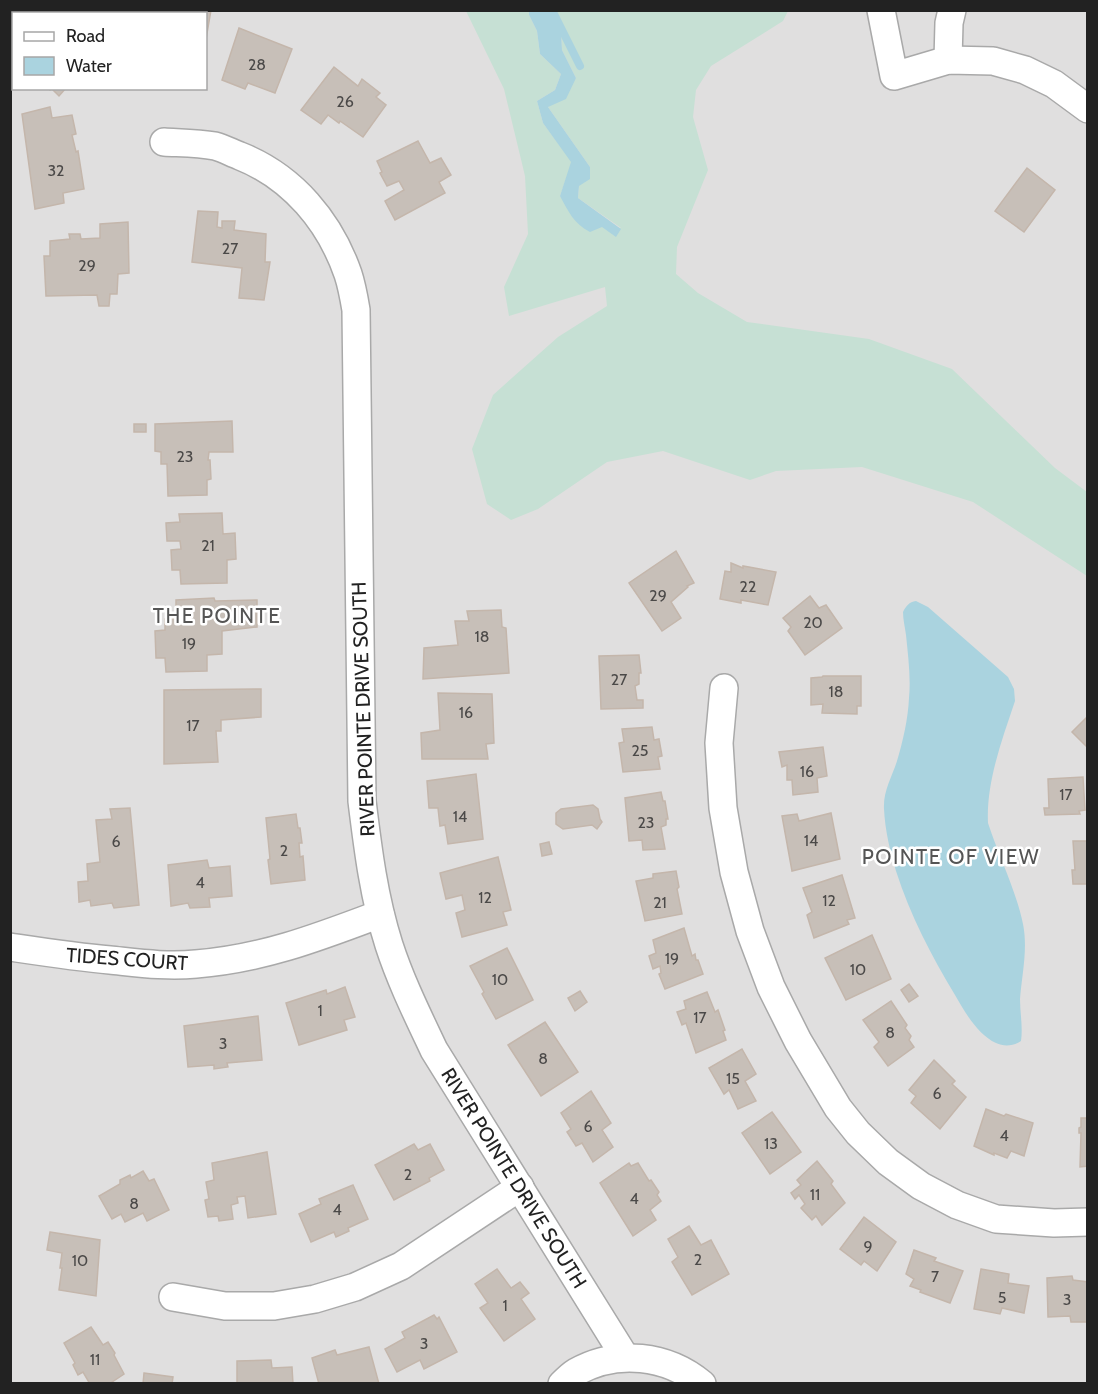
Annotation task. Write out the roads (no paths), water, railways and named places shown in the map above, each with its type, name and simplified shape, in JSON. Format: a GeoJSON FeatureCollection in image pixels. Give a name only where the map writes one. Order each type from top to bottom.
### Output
{"type":"FeatureCollection","features":[{"type":"Feature","properties":{"kind":"street"},"geometry":{"type":"LineString","coordinates":[[881,10],[894,76],[948,60],[993,61],[1025,70],[1054,84],[1088,109]]}},
{"type":"Feature","properties":{"kind":"street"},"geometry":{"type":"LineString","coordinates":[[948,60],[949,23],[952,10]]}},
{"type":"Feature","properties":{"kind":"street","name":"RIVER POINTE DRIVE SOUTH"},"geometry":{"type":"LineString","coordinates":[[164,142],[216,146],[256,162],[279,177],[305,200],[326,227],[349,277],[356,310],[362,801],[368,858],[380,914],[389,946],[410,999],[434,1050],[625,1357]]}},
{"type":"Feature","properties":{"kind":"street"},"geometry":{"type":"LineString","coordinates":[[724,688],[719,742],[723,808],[734,872],[750,930],[771,987],[798,1041],[838,1108],[858,1133],[888,1162],[921,1186],[957,1205],[996,1219],[1054,1223],[1088,1222]]}},
{"type":"Feature","properties":{"kind":"street","name":"TIDES COURT"},"geometry":{"type":"LineString","coordinates":[[10,947],[59,955],[155,965],[196,964],[247,958],[296,945],[380,914]]}},
{"type":"Feature","properties":{"kind":"street"},"geometry":{"type":"LineString","coordinates":[[173,1297],[225,1306],[274,1306],[315,1299],[356,1287],[400,1266],[520,1187]]}},
{"type":"Feature","properties":{"kind":"street"},"geometry":{"type":"LineString","coordinates":[[562,1383],[576,1372],[600,1362],[625,1357],[666,1362],[702,1383]]}},
{"type":"Feature","properties":{"kind":"water"},"geometry":{"type":"Polygon","coordinates":[[[529,11],[553,11],[561,31],[562,50],[576,78],[566,99],[548,107],[590,167],[590,179],[579,186],[578,198],[621,229],[616,237],[602,227],[590,232],[584,229],[572,217],[560,196],[571,162],[543,123],[537,101],[555,90],[561,74],[540,54],[537,31],[529,11]]]}},
{"type":"Feature","properties":{"kind":"water"},"geometry":{"type":"Polygon","coordinates":[[[916,601],[928,607],[1008,677],[1014,689],[1015,701],[996,761],[988,808],[988,823],[1016,899],[1024,933],[1025,952],[1020,999],[1021,1041],[1012,1045],[1002,1045],[989,1039],[977,1029],[963,1008],[914,919],[896,871],[888,840],[884,802],[903,738],[910,690],[903,612],[911,602],[916,601]]]}},
{"type":"Feature","properties":{"kind":"waterway"},"geometry":{"type":"LineString","coordinates":[[552,10],[580,66]]}},
{"type":"Feature","properties":{"kind":"district","name":"THE POINTE"},"geometry":{"type":"Point","coordinates":[217,616]}},
{"type":"Feature","properties":{"kind":"district","name":"POINTE OF VIEW"},"geometry":{"type":"Point","coordinates":[951,857]}}]}
